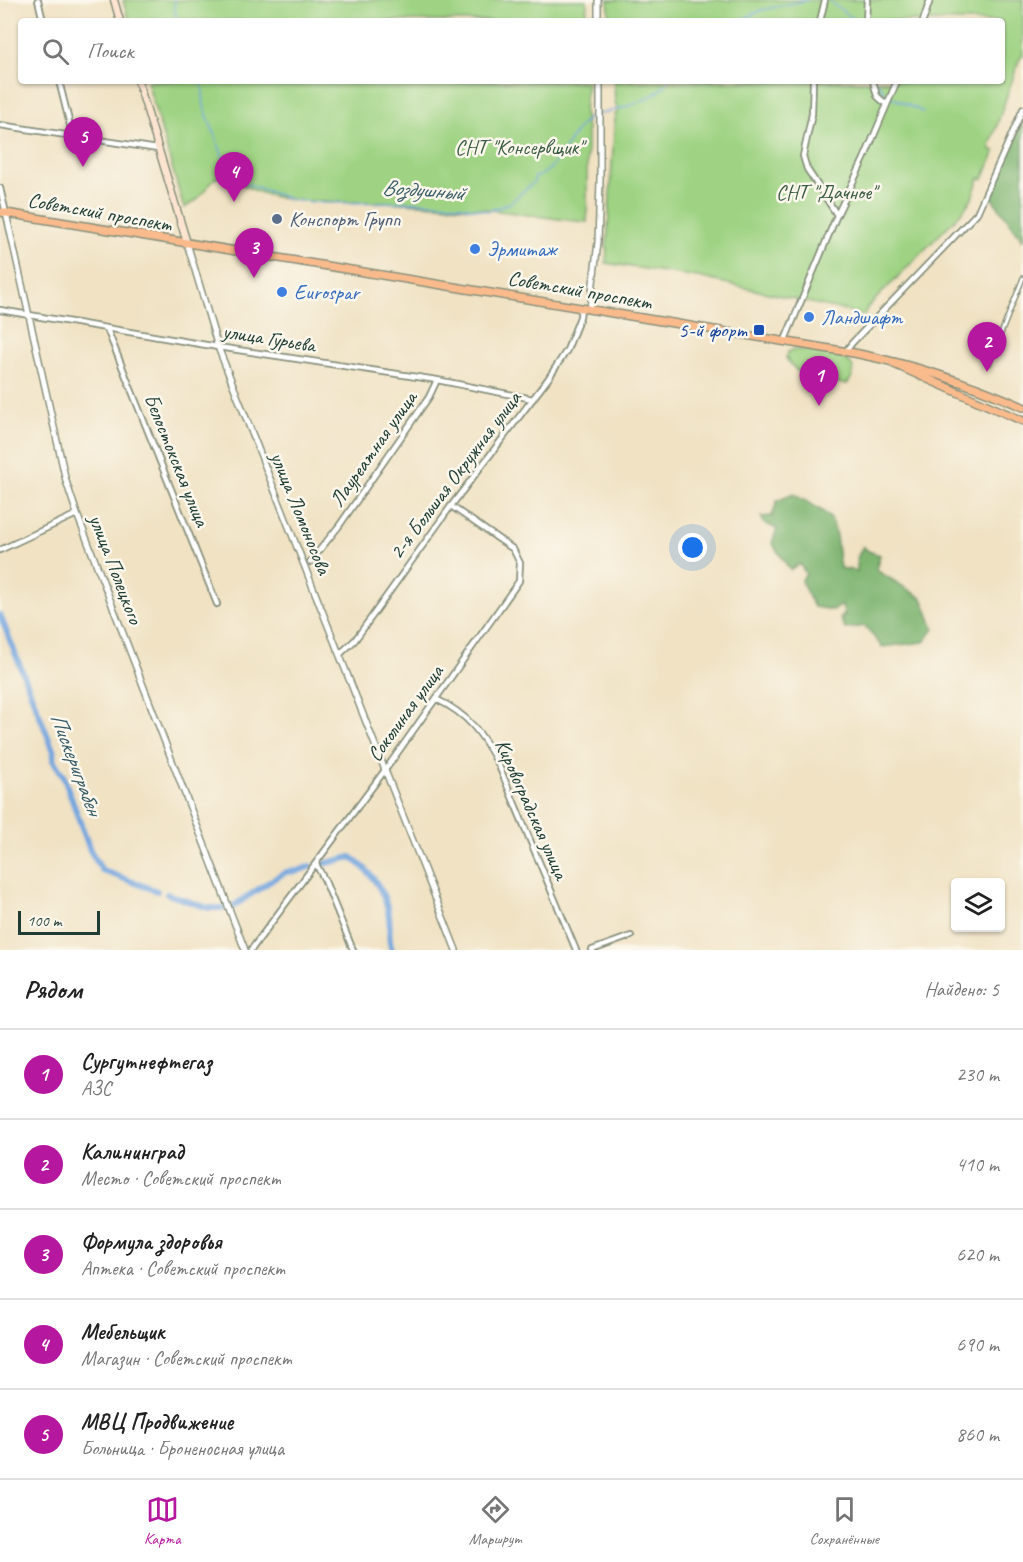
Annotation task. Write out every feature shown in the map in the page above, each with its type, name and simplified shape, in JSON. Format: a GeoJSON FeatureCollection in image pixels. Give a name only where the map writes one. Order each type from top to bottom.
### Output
{"type":"FeatureCollection","features":[{"type":"Feature","properties":{"kind":"main road"},"geometry":{"type":"LineString","coordinates":[[114,0],[119,18]]}},
{"type":"Feature","properties":{"kind":"main road","name":"улица Ломоносова"},"geometry":{"type":"LineString","coordinates":[[139,84],[187,243]]}},
{"type":"Feature","properties":{"kind":"main road","name":"Советский проспект"},"geometry":{"type":"LineString","coordinates":[[3,213],[846,351],[921,368],[979,388],[1023,407]]}},
{"type":"Feature","properties":{"kind":"main road","name":"Советский проспект"},"geometry":{"type":"LineString","coordinates":[[869,356],[890,362],[1023,421]]}},
{"type":"Feature","properties":{"kind":"street"},"geometry":{"type":"LineString","coordinates":[[38,0],[42,18]]}},
{"type":"Feature","properties":{"kind":"street"},"geometry":{"type":"LineString","coordinates":[[598,0],[598,18]]}},
{"type":"Feature","properties":{"kind":"street"},"geometry":{"type":"LineString","coordinates":[[821,18],[825,0]]}},
{"type":"Feature","properties":{"kind":"street"},"geometry":{"type":"LineString","coordinates":[[866,18],[867,0]]}},
{"type":"Feature","properties":{"kind":"street"},"geometry":{"type":"LineString","coordinates":[[924,18],[930,0]]}},
{"type":"Feature","properties":{"kind":"street"},"geometry":{"type":"LineString","coordinates":[[59,84],[73,137]]}},
{"type":"Feature","properties":{"kind":"street"},"geometry":{"type":"LineString","coordinates":[[590,308],[598,242],[600,84]]}},
{"type":"Feature","properties":{"kind":"street"},"geometry":{"type":"LineString","coordinates":[[813,84],[812,114],[803,156],[807,169],[837,215]]}},
{"type":"Feature","properties":{"kind":"street"},"geometry":{"type":"LineString","coordinates":[[874,84],[876,96],[886,104]]}},
{"type":"Feature","properties":{"kind":"street"},"geometry":{"type":"LineString","coordinates":[[785,340],[837,215],[896,84]]}},
{"type":"Feature","properties":{"kind":"street"},"geometry":{"type":"LineString","coordinates":[[846,351],[977,213],[1023,109]]}},
{"type":"Feature","properties":{"kind":"street"},"geometry":{"type":"LineString","coordinates":[[0,125],[158,149]]}},
{"type":"Feature","properties":{"kind":"street","name":"улица Полецкого"},"geometry":{"type":"LineString","coordinates":[[0,188],[3,213],[30,315],[66,481],[245,950]]}},
{"type":"Feature","properties":{"kind":"street","name":"улица Ломоносова"},"geometry":{"type":"LineString","coordinates":[[187,243],[218,347],[456,950]]}},
{"type":"Feature","properties":{"kind":"street"},"geometry":{"type":"LineString","coordinates":[[989,364],[1023,278]]}},
{"type":"Feature","properties":{"kind":"street","name":"2-я Большая Окружная улица"},"geometry":{"type":"LineString","coordinates":[[340,654],[355,640],[451,506],[533,399],[567,350],[580,317],[581,307]]}},
{"type":"Feature","properties":{"kind":"street","name":"улица Гурьева"},"geometry":{"type":"LineString","coordinates":[[0,310],[218,347],[437,380],[533,399]]}},
{"type":"Feature","properties":{"kind":"street","name":"Белостокская улица"},"geometry":{"type":"LineString","coordinates":[[107,328],[217,604]]}},
{"type":"Feature","properties":{"kind":"street","name":"Лауреатная улица"},"geometry":{"type":"LineString","coordinates":[[310,562],[339,526],[429,397],[437,380]]}},
{"type":"Feature","properties":{"kind":"street","name":"Соколиная улица"},"geometry":{"type":"LineString","coordinates":[[251,950],[385,770],[519,581],[517,555],[513,549],[451,506]]}},
{"type":"Feature","properties":{"kind":"street"},"geometry":{"type":"LineString","coordinates":[[0,550],[77,514]]}},
{"type":"Feature","properties":{"kind":"street","name":"Кировоградская улица"},"geometry":{"type":"LineString","coordinates":[[436,699],[468,718],[487,743],[499,766],[576,950]]}},
{"type":"Feature","properties":{"kind":"street"},"geometry":{"type":"LineString","coordinates":[[316,864],[353,950]]}},
{"type":"Feature","properties":{"kind":"street"},"geometry":{"type":"LineString","coordinates":[[592,950],[631,936]]}},
{"type":"Feature","properties":{"kind":"green space"},"geometry":{"type":"Polygon","coordinates":[[[123,0],[587,0],[586,18],[128,18],[123,0]]]}},
{"type":"Feature","properties":{"kind":"green space","name":"СНТ \"Дачное\""},"geometry":{"type":"Polygon","coordinates":[[[608,0],[1023,0],[1023,55],[1019,60],[991,143],[990,149],[995,151],[983,179],[979,178],[972,198],[963,211],[867,308],[864,315],[698,277],[606,263],[615,115],[618,111],[614,84],[1005,84],[1005,18],[610,18],[608,0]]]}},
{"type":"Feature","properties":{"kind":"green space","name":"СНТ \"Консервщик\""},"geometry":{"type":"Polygon","coordinates":[[[148,84],[587,84],[584,112],[587,129],[587,222],[441,205],[299,200],[258,192],[241,184],[227,172],[214,179],[197,200],[184,208],[148,84]]]}},
{"type":"Feature","properties":{"kind":"green space"},"geometry":{"type":"Polygon","coordinates":[[[1023,118],[1023,240],[991,197],[1023,118]]]}},
{"type":"Feature","properties":{"kind":"green space"},"geometry":{"type":"Polygon","coordinates":[[[795,349],[837,356],[852,366],[853,374],[847,384],[805,377],[786,358],[788,352],[795,349]]]}},
{"type":"Feature","properties":{"kind":"green space"},"geometry":{"type":"Polygon","coordinates":[[[793,494],[820,510],[832,521],[840,568],[857,571],[857,558],[863,546],[868,551],[880,555],[876,570],[922,598],[934,629],[924,642],[882,647],[865,626],[845,629],[840,619],[845,614],[841,605],[834,610],[814,607],[801,581],[806,574],[800,564],[790,570],[772,543],[777,529],[764,523],[761,517],[772,516],[777,501],[793,494]]]}},
{"type":"Feature","properties":{"kind":"waterway","name":"Воздушный"},"geometry":{"type":"LineString","coordinates":[[175,0],[174,8],[177,18]]}},
{"type":"Feature","properties":{"kind":"waterway","name":"Воздушный"},"geometry":{"type":"LineString","coordinates":[[745,18],[762,10],[808,0]]}},
{"type":"Feature","properties":{"kind":"waterway","name":"Воздушный"},"geometry":{"type":"LineString","coordinates":[[827,0],[853,18]]}},
{"type":"Feature","properties":{"kind":"waterway","name":"Воздушный"},"geometry":{"type":"LineString","coordinates":[[202,84],[204,107],[234,182],[245,183],[292,200],[326,203],[450,204],[489,211],[510,203],[534,182],[535,177],[551,168],[584,122],[595,115],[642,101],[657,93],[666,84]]}},
{"type":"Feature","properties":{"kind":"waterway","name":"Воздушный"},"geometry":{"type":"LineString","coordinates":[[879,84],[885,94],[923,112]]}},
{"type":"Feature","properties":{"kind":"waterway","name":"Пискериграбен"},"geometry":{"type":"LineString","coordinates":[[0,615],[54,752],[53,760],[63,775],[90,850],[102,870],[157,891]]}},
{"type":"Feature","properties":{"kind":"waterway","name":"Пискериграбен"},"geometry":{"type":"LineString","coordinates":[[319,865],[351,857],[365,869],[385,899],[392,950]]}},
{"type":"Feature","properties":{"kind":"waterway","name":"Пискериграбен"},"geometry":{"type":"LineString","coordinates":[[232,907],[286,872],[298,871],[311,866]]}},
{"type":"Feature","properties":{"kind":"waterway","name":"Пискериграбен"},"geometry":{"type":"LineString","coordinates":[[167,894],[208,908],[224,908]]}},
{"type":"Feature","properties":{"kind":"place","name":"МВЦ Продвижение"},"geometry":{"type":"Point","coordinates":[83,167]}},
{"type":"Feature","properties":{"kind":"place","name":"Мебельщик"},"geometry":{"type":"Point","coordinates":[234,202]}},
{"type":"Feature","properties":{"kind":"place","name":"Конспорт Групп"},"geometry":{"type":"Point","coordinates":[277,219]}},
{"type":"Feature","properties":{"kind":"place","name":"Эрмитаж"},"geometry":{"type":"Point","coordinates":[475,249]}},
{"type":"Feature","properties":{"kind":"place","name":"Формула здоровья"},"geometry":{"type":"Point","coordinates":[254,278]}},
{"type":"Feature","properties":{"kind":"place","name":"Eurospar"},"geometry":{"type":"Point","coordinates":[282,292]}},
{"type":"Feature","properties":{"kind":"place","name":"Ландшафт"},"geometry":{"type":"Point","coordinates":[809,317]}},
{"type":"Feature","properties":{"kind":"place","name":"5-й форт"},"geometry":{"type":"Point","coordinates":[759,330]}},
{"type":"Feature","properties":{"kind":"place","name":"Калининград"},"geometry":{"type":"Point","coordinates":[987,372]}},
{"type":"Feature","properties":{"kind":"place","name":"Сургутнефтегаз"},"geometry":{"type":"Point","coordinates":[819,406]}}]}
